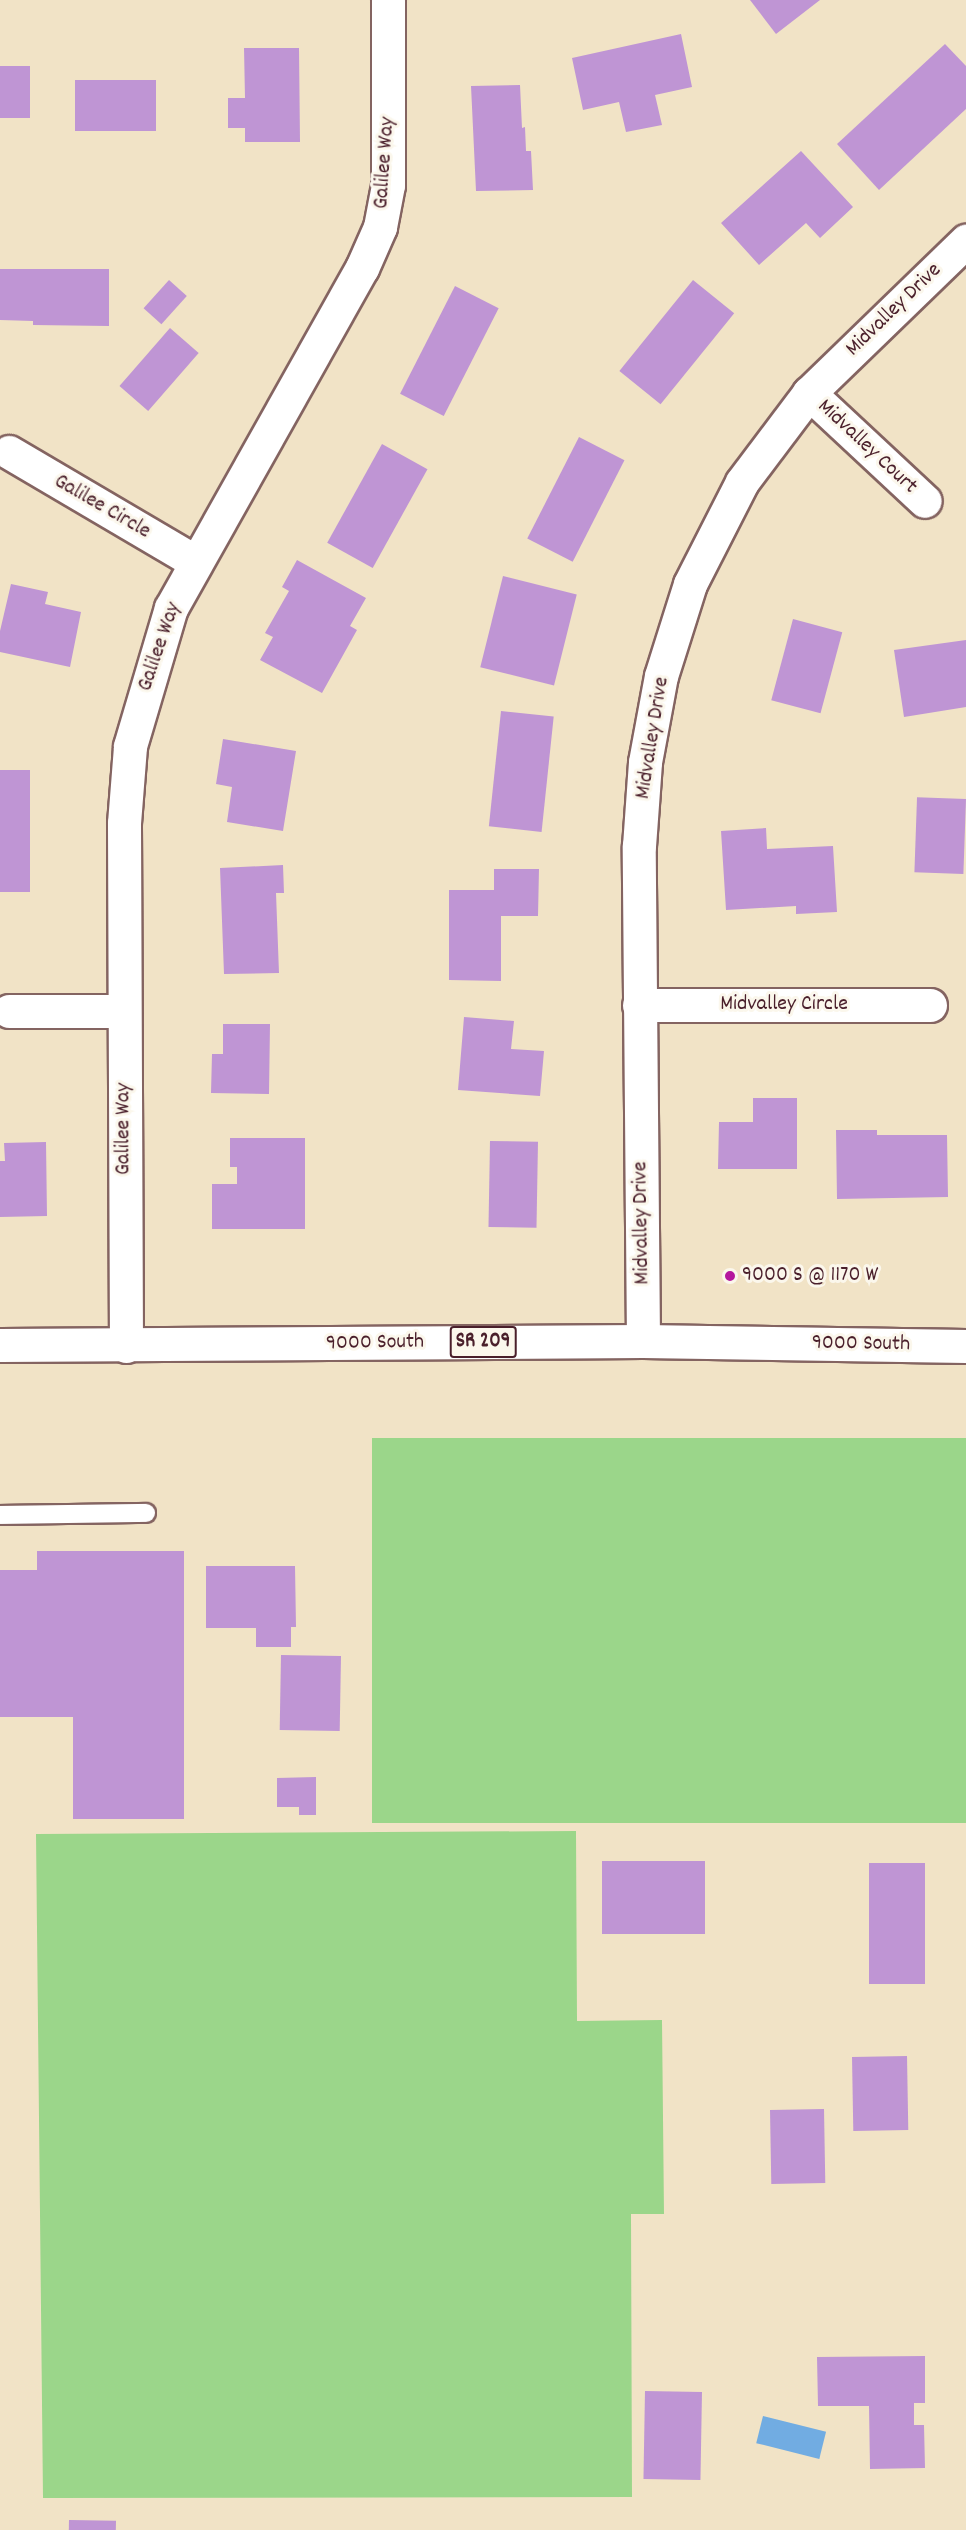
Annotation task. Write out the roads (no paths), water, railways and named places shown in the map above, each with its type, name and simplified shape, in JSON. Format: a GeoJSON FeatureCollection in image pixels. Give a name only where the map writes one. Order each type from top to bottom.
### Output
{"type":"FeatureCollection","features":[{"type":"Feature","properties":{"kind":"street","name":"Galilee Way"},"geometry":{"type":"LineString","coordinates":[[126,1346],[124,823],[130,746],[171,608],[362,268],[380,227],[388,185],[388,0]]}},
{"type":"Feature","properties":{"kind":"street","name":"Midvalley Drive"},"geometry":{"type":"LineString","coordinates":[[643,1341],[639,846],[645,762],[660,676],[690,584],[742,482],[809,393],[966,241]]}},
{"type":"Feature","properties":{"kind":"street","name":"Midvalley Court"},"geometry":{"type":"LineString","coordinates":[[809,393],[925,501]]}},
{"type":"Feature","properties":{"kind":"street","name":"Galilee Circle"},"geometry":{"type":"LineString","coordinates":[[9,452],[196,562]]}},
{"type":"Feature","properties":{"kind":"street","name":"Midvalley Circle"},"geometry":{"type":"LineString","coordinates":[[639,1005],[930,1005]]}},
{"type":"Feature","properties":{"kind":"street"},"geometry":{"type":"LineString","coordinates":[[9,1011],[123,1011]]}},
{"type":"Feature","properties":{"kind":"street","name":"9000 South"},"geometry":{"type":"LineString","coordinates":[[0,1345],[643,1341],[966,1346]]}},
{"type":"Feature","properties":{"kind":"lane"},"geometry":{"type":"LineString","coordinates":[[0,1515],[146,1513]]}},
{"type":"Feature","properties":{"kind":"water"},"geometry":{"type":"Polygon","coordinates":[[[763,2416],[826,2432],[819,2459],[756,2443],[763,2416]]]}},
{"type":"Feature","properties":{"kind":"place","name":"9000 S @ 1170 W"},"geometry":{"type":"Point","coordinates":[730,1276]}}]}
